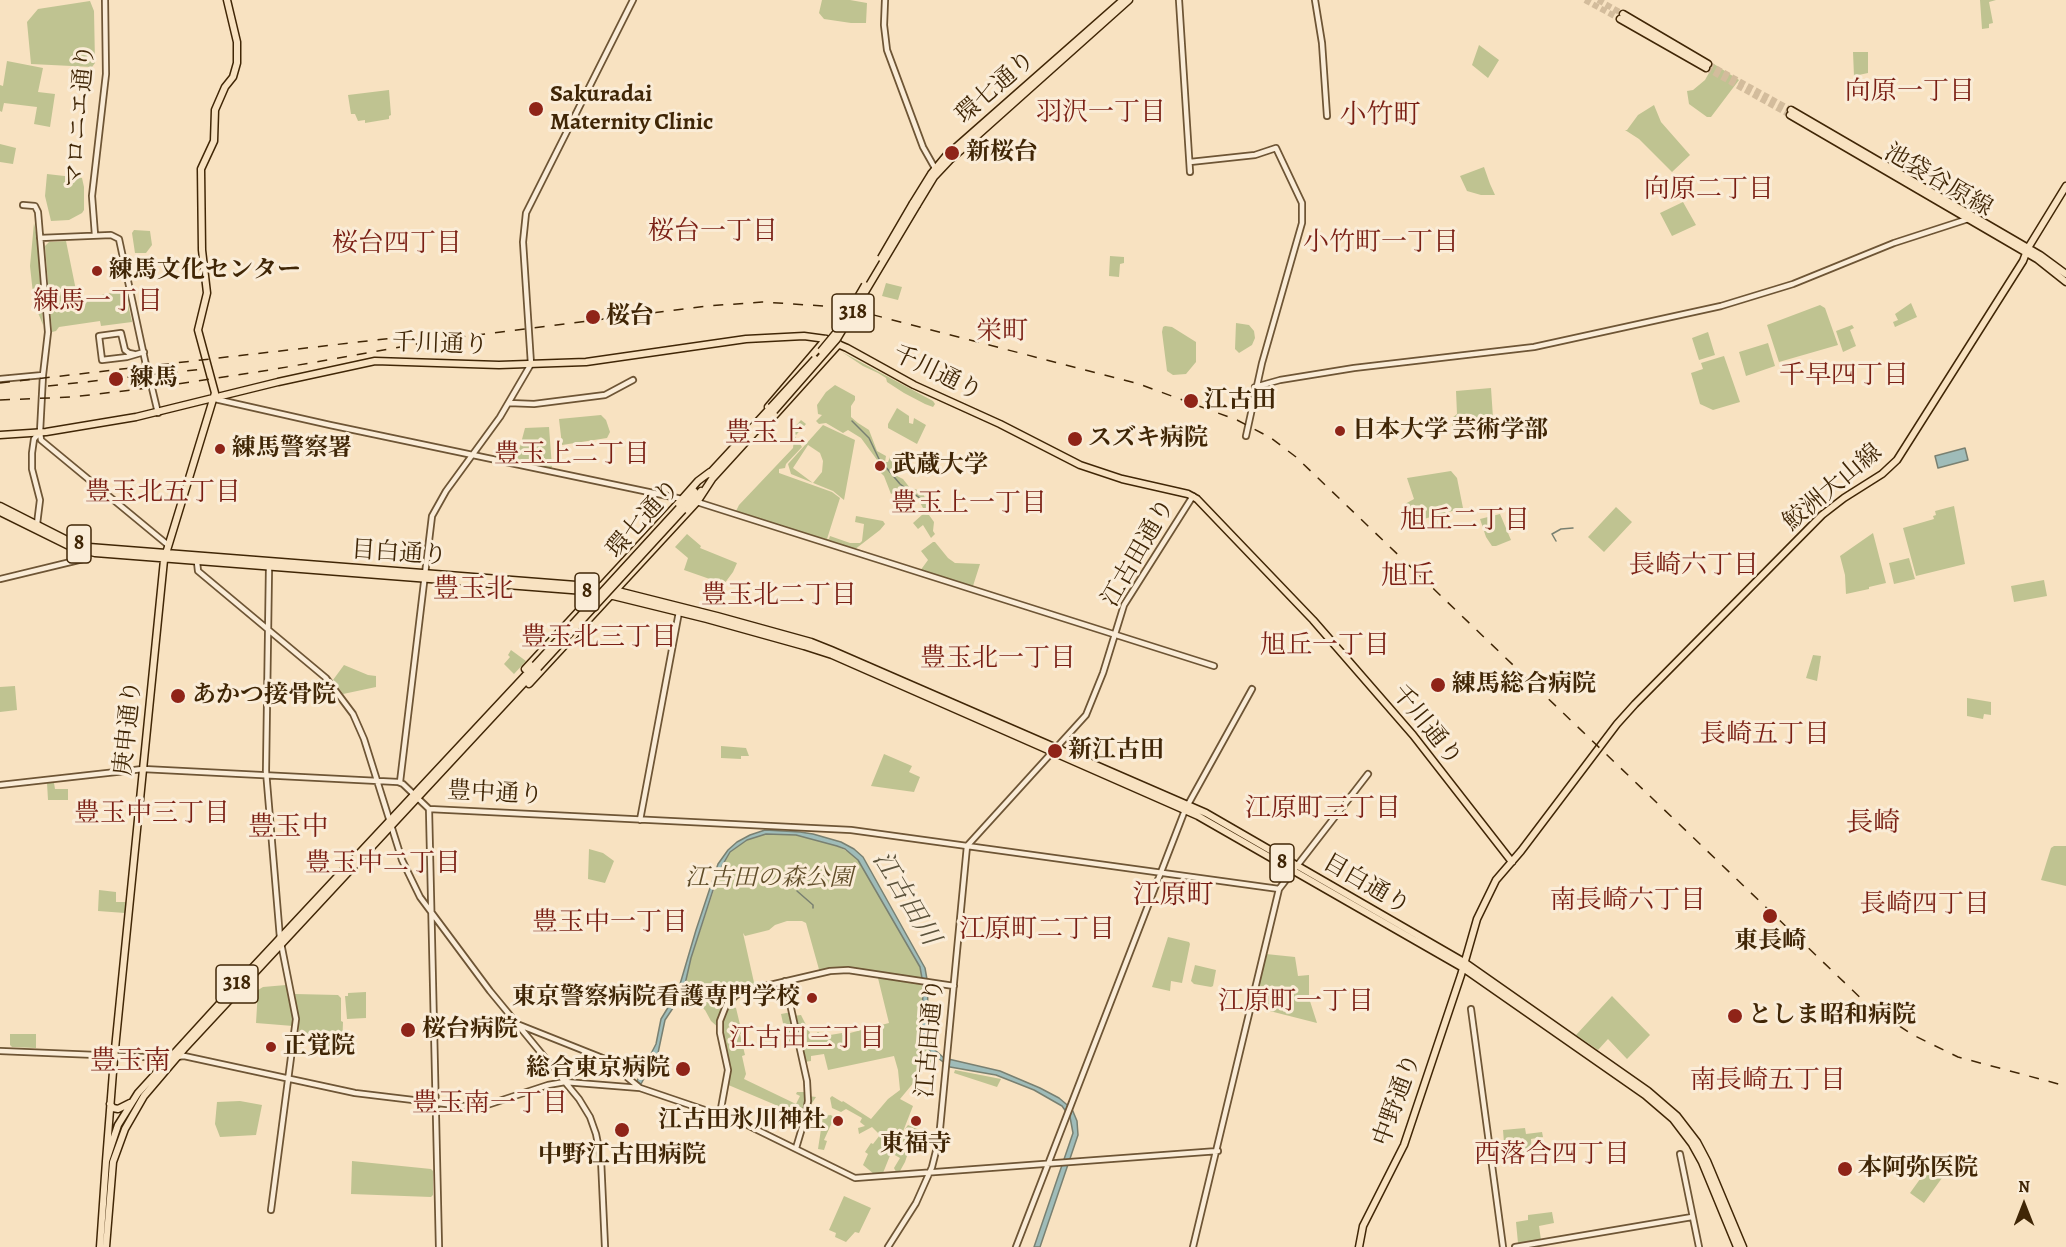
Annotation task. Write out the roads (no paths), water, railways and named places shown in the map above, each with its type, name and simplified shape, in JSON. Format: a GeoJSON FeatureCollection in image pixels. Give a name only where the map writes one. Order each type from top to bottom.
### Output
{"type":"FeatureCollection","features":[{"type":"Feature","properties":{"kind":"main road"},"geometry":{"type":"LineString","coordinates":[[214,398],[215,393],[198,330],[207,293],[202,238],[201,169],[214,141],[215,110],[233,76],[238,54],[227,0]]}},
{"type":"Feature","properties":{"kind":"main road","name":"環七通り"},"geometry":{"type":"LineString","coordinates":[[99,1247],[106,1161],[115,1133],[131,1102],[169,1058],[537,666],[837,339],[915,204],[946,156],[1123,0]]}},
{"type":"Feature","properties":{"kind":"main road","name":"環七通り"},"geometry":{"type":"LineString","coordinates":[[936,171],[1129,0]]}},
{"type":"Feature","properties":{"kind":"main road"},"geometry":{"type":"LineString","coordinates":[[1622,16],[1707,66]]}},
{"type":"Feature","properties":{"kind":"main road","name":"池袋谷原線"},"geometry":{"type":"LineString","coordinates":[[2066,274],[2048,260],[2027,251],[1967,219],[1791,113],[1976,217],[2027,251],[2066,282]]}},
{"type":"Feature","properties":{"kind":"main road","name":"鮫洲大山線"},"geometry":{"type":"LineString","coordinates":[[1463,965],[1483,904],[1496,880],[1617,724],[1822,515],[1882,474],[1897,460],[2023,261],[2066,186]]}},
{"type":"Feature","properties":{"kind":"main road","name":"千川通り"},"geometry":{"type":"LineString","coordinates":[[0,435],[106,423],[158,413],[375,361],[531,364],[601,361],[689,346],[760,338],[804,336],[826,339],[914,385],[1080,465],[1122,479],[1193,496],[1313,620],[1413,735],[1512,862]]}},
{"type":"Feature","properties":{"kind":"main road"},"geometry":{"type":"LineString","coordinates":[[753,430],[783,388],[826,339]]}},
{"type":"Feature","properties":{"kind":"main road"},"geometry":{"type":"LineString","coordinates":[[753,430],[775,415],[839,344]]}},
{"type":"Feature","properties":{"kind":"main road","name":"庚申通り"},"geometry":{"type":"LineString","coordinates":[[106,1161],[114,1055],[165,557],[214,398]]}},
{"type":"Feature","properties":{"kind":"main road"},"geometry":{"type":"LineString","coordinates":[[502,703],[515,679],[699,481],[712,474]]}},
{"type":"Feature","properties":{"kind":"main road"},"geometry":{"type":"LineString","coordinates":[[502,703],[528,685],[615,593],[697,502],[712,474]]}},
{"type":"Feature","properties":{"kind":"main road","name":"目白通り"},"geometry":{"type":"LineString","coordinates":[[0,506],[65,539],[89,548],[197,562],[269,568],[424,576],[576,591],[599,590]]}},
{"type":"Feature","properties":{"kind":"main road","name":"目白通り"},"geometry":{"type":"LineString","coordinates":[[0,512],[54,540],[88,552],[424,576],[615,593],[827,654],[1055,750]]}},
{"type":"Feature","properties":{"kind":"main road"},"geometry":{"type":"LineString","coordinates":[[616,570],[628,578]]}},
{"type":"Feature","properties":{"kind":"main road"},"geometry":{"type":"LineString","coordinates":[[628,578],[628,586],[633,594]]}},
{"type":"Feature","properties":{"kind":"main road"},"geometry":{"type":"LineString","coordinates":[[576,591],[582,596],[582,608]]}},
{"type":"Feature","properties":{"kind":"main road","name":"目白通り"},"geometry":{"type":"LineString","coordinates":[[615,593],[633,594],[822,646],[1187,808],[1206,813],[1463,965],[1648,1091],[1673,1112],[1702,1151],[1743,1247]]}},
{"type":"Feature","properties":{"kind":"main road","name":"環七通り"},"geometry":{"type":"LineString","coordinates":[[106,1247],[111,1172],[129,1121],[144,1096],[280,941]]}},
{"type":"Feature","properties":{"kind":"main road","name":"目白通り"},"geometry":{"type":"LineString","coordinates":[[1463,965],[1645,1095],[1673,1119],[1702,1162],[1737,1247]]}},
{"type":"Feature","properties":{"kind":"main road","name":"中野通り"},"geometry":{"type":"LineString","coordinates":[[1359,1247],[1363,1226],[1404,1145],[1463,965]]}},
{"type":"Feature","properties":{"kind":"main road"},"geometry":{"type":"LineString","coordinates":[[110,1104],[113,1108],[118,1108],[131,1102]]}},
{"type":"Feature","properties":{"kind":"street","name":"マロニエ通り"},"geometry":{"type":"LineString","coordinates":[[95,235],[92,196],[106,74],[105,0]]}},
{"type":"Feature","properties":{"kind":"street"},"geometry":{"type":"LineString","coordinates":[[0,785],[143,769],[400,782],[432,516],[446,491],[509,403],[531,364],[523,242],[526,213],[633,0]]}},
{"type":"Feature","properties":{"kind":"street"},"geometry":{"type":"LineString","coordinates":[[885,0],[884,25],[887,50],[919,138],[936,171]]}},
{"type":"Feature","properties":{"kind":"street"},"geometry":{"type":"LineString","coordinates":[[1179,0],[1190,172]]}},
{"type":"Feature","properties":{"kind":"street"},"geometry":{"type":"LineString","coordinates":[[1315,0],[1322,43],[1327,116]]}},
{"type":"Feature","properties":{"kind":"street"},"geometry":{"type":"LineString","coordinates":[[1190,162],[1255,155],[1276,148],[1302,203],[1302,223],[1256,387],[1246,436]]}},
{"type":"Feature","properties":{"kind":"street"},"geometry":{"type":"LineString","coordinates":[[22,205],[32,205],[37,208],[48,335],[43,375],[41,440],[168,545]]}},
{"type":"Feature","properties":{"kind":"street"},"geometry":{"type":"LineString","coordinates":[[1256,387],[1280,380],[1344,369],[1534,347],[1727,305],[1793,284],[1894,243],[1976,217]]}},
{"type":"Feature","properties":{"kind":"street"},"geometry":{"type":"LineString","coordinates":[[40,238],[113,235],[120,241],[146,365]]}},
{"type":"Feature","properties":{"kind":"street"},"geometry":{"type":"LineString","coordinates":[[134,354],[125,350],[120,333],[99,336],[102,360],[127,357],[144,352]]}},
{"type":"Feature","properties":{"kind":"street"},"geometry":{"type":"LineString","coordinates":[[0,379],[43,375]]}},
{"type":"Feature","properties":{"kind":"street"},"geometry":{"type":"LineString","coordinates":[[509,403],[534,404],[605,395],[633,380]]}},
{"type":"Feature","properties":{"kind":"street"},"geometry":{"type":"LineString","coordinates":[[152,388],[158,413]]}},
{"type":"Feature","properties":{"kind":"street"},"geometry":{"type":"LineString","coordinates":[[214,398],[682,499]]}},
{"type":"Feature","properties":{"kind":"street"},"geometry":{"type":"LineString","coordinates":[[36,524],[40,500],[32,457],[34,439],[40,432]]}},
{"type":"Feature","properties":{"kind":"street","name":"江古田通り"},"geometry":{"type":"LineString","coordinates":[[888,1247],[916,1203],[930,1172],[940,1133],[967,846],[1089,710],[1128,598],[1193,496]]}},
{"type":"Feature","properties":{"kind":"street"},"geometry":{"type":"LineString","coordinates":[[697,502],[1214,666]]}},
{"type":"Feature","properties":{"kind":"street"},"geometry":{"type":"LineString","coordinates":[[0,579],[83,559],[88,552]]}},
{"type":"Feature","properties":{"kind":"street"},"geometry":{"type":"LineString","coordinates":[[197,562],[198,570],[326,678],[341,697],[360,729],[410,877],[431,912],[517,1024],[585,1107],[598,1141],[601,1159],[605,1247]]}},
{"type":"Feature","properties":{"kind":"street"},"geometry":{"type":"LineString","coordinates":[[269,568],[266,775],[280,941],[296,1019],[271,1210]]}},
{"type":"Feature","properties":{"kind":"street"},"geometry":{"type":"LineString","coordinates":[[640,820],[680,612]]}},
{"type":"Feature","properties":{"kind":"street"},"geometry":{"type":"LineString","coordinates":[[1016,1247],[1187,808],[1252,689]]}},
{"type":"Feature","properties":{"kind":"street"},"geometry":{"type":"LineString","coordinates":[[1193,1247],[1218,1151],[1279,889],[1368,774]]}},
{"type":"Feature","properties":{"kind":"street","name":"豊中通り"},"geometry":{"type":"LineString","coordinates":[[400,782],[429,809],[855,831],[1279,889]]}},
{"type":"Feature","properties":{"kind":"street"},"geometry":{"type":"LineString","coordinates":[[429,809],[439,1247]]}},
{"type":"Feature","properties":{"kind":"street"},"geometry":{"type":"LineString","coordinates":[[720,1114],[728,1070],[720,1029],[723,1009],[740,992],[830,971],[848,970],[954,986]]}},
{"type":"Feature","properties":{"kind":"street"},"geometry":{"type":"LineString","coordinates":[[785,981],[807,1081],[808,1101],[805,1118],[795,1148]]}},
{"type":"Feature","properties":{"kind":"street"},"geometry":{"type":"LineString","coordinates":[[1471,1009],[1503,1247]]}},
{"type":"Feature","properties":{"kind":"street"},"geometry":{"type":"LineString","coordinates":[[517,1024],[605,1059],[638,1086]]}},
{"type":"Feature","properties":{"kind":"street"},"geometry":{"type":"LineString","coordinates":[[0,1051],[169,1058],[179,1056],[355,1093],[463,1106],[487,1105],[536,1088],[565,1082],[638,1086],[720,1114],[855,1178],[1218,1151]]}},
{"type":"Feature","properties":{"kind":"street"},"geometry":{"type":"LineString","coordinates":[[1680,1154],[1699,1247]]}},
{"type":"Feature","properties":{"kind":"street"},"geometry":{"type":"LineString","coordinates":[[1515,1247],[1692,1218]]}},
{"type":"Feature","properties":{"kind":"water"},"geometry":{"type":"Polygon","coordinates":[[[1965,448],[1968,460],[1938,468],[1935,456],[1965,448]]]}},
{"type":"Feature","properties":{"kind":"water"},"geometry":{"type":"Polygon","coordinates":[[[765,830],[813,834],[841,842],[863,857],[925,968],[928,985],[927,1035],[935,1050],[944,1058],[1000,1071],[1040,1088],[1059,1098],[1072,1109],[1077,1121],[1078,1135],[1040,1247],[1034,1247],[1073,1133],[1070,1117],[1062,1106],[1034,1090],[996,1075],[950,1067],[931,1053],[922,1036],[923,984],[920,967],[858,860],[845,849],[796,835],[766,834],[747,840],[730,852],[715,884],[691,958],[683,993],[665,1020],[658,1053],[641,1084],[637,1081],[656,1044],[661,1019],[678,991],[718,864],[737,842],[765,830]]]}},
{"type":"Feature","properties":{"kind":"waterway"},"geometry":{"type":"LineString","coordinates":[[852,421],[869,438],[879,459],[900,484],[927,503]]}},
{"type":"Feature","properties":{"kind":"waterway"},"geometry":{"type":"LineString","coordinates":[[1556,541],[1552,534],[1561,529],[1573,528]]}},
{"type":"Feature","properties":{"kind":"waterway"},"geometry":{"type":"LineString","coordinates":[[797,891],[813,905],[813,908]]}},
{"type":"Feature","properties":{"kind":"tunnel"},"geometry":{"type":"LineString","coordinates":[[1585,0],[1620,19]]}},
{"type":"Feature","properties":{"kind":"tunnel"},"geometry":{"type":"LineString","coordinates":[[1598,0],[1623,14]]}},
{"type":"Feature","properties":{"kind":"tunnel"},"geometry":{"type":"LineString","coordinates":[[1708,64],[1791,110]]}},
{"type":"Feature","properties":{"kind":"tunnel"},"geometry":{"type":"LineString","coordinates":[[1706,68],[1790,115]]}},
{"type":"Feature","properties":{"kind":"tunnel"},"geometry":{"type":"LineString","coordinates":[[146,365],[152,388]]}},
{"type":"Feature","properties":{"kind":"railway"},"geometry":{"type":"LineString","coordinates":[[0,400],[72,397],[157,387],[446,339],[708,306],[762,302],[824,306],[866,313],[1139,384],[1237,420],[1271,438],[1296,457],[1869,1006],[1913,1035],[1958,1057],[2066,1086]]}},
{"type":"Feature","properties":{"kind":"railway"},"geometry":{"type":"LineString","coordinates":[[0,383],[411,336]]}},
{"type":"Feature","properties":{"kind":"railway"},"geometry":{"type":"LineString","coordinates":[[48,386],[203,369]]}},
{"type":"Feature","properties":{"kind":"place","name":"Sakuradai Maternity Clinic"},"geometry":{"type":"Point","coordinates":[536,109]}},
{"type":"Feature","properties":{"kind":"place","name":"新桜台"},"geometry":{"type":"Point","coordinates":[952,153]}},
{"type":"Feature","properties":{"kind":"place","name":"練馬文化センター"},"geometry":{"type":"Point","coordinates":[97,271]}},
{"type":"Feature","properties":{"kind":"place","name":"桜台"},"geometry":{"type":"Point","coordinates":[593,317]}},
{"type":"Feature","properties":{"kind":"place","name":"練馬"},"geometry":{"type":"Point","coordinates":[116,379]}},
{"type":"Feature","properties":{"kind":"place","name":"江古田"},"geometry":{"type":"Point","coordinates":[1191,401]}},
{"type":"Feature","properties":{"kind":"place","name":"日本大学 芸術学部"},"geometry":{"type":"Point","coordinates":[1340,431]}},
{"type":"Feature","properties":{"kind":"place","name":"スズキ病院"},"geometry":{"type":"Point","coordinates":[1075,439]}},
{"type":"Feature","properties":{"kind":"place","name":"練馬警察署"},"geometry":{"type":"Point","coordinates":[220,449]}},
{"type":"Feature","properties":{"kind":"place","name":"武蔵大学"},"geometry":{"type":"Point","coordinates":[880,466]}},
{"type":"Feature","properties":{"kind":"place","name":"練馬総合病院"},"geometry":{"type":"Point","coordinates":[1438,685]}},
{"type":"Feature","properties":{"kind":"place","name":"あかつ接骨院"},"geometry":{"type":"Point","coordinates":[178,696]}},
{"type":"Feature","properties":{"kind":"place","name":"新江古田"},"geometry":{"type":"Point","coordinates":[1055,751]}},
{"type":"Feature","properties":{"kind":"place","name":"東長崎"},"geometry":{"type":"Point","coordinates":[1770,916]}},
{"type":"Feature","properties":{"kind":"place","name":"東京警察病院看護専門学校"},"geometry":{"type":"Point","coordinates":[812,998]}},
{"type":"Feature","properties":{"kind":"place","name":"としま昭和病院"},"geometry":{"type":"Point","coordinates":[1735,1016]}},
{"type":"Feature","properties":{"kind":"place","name":"桜台病院"},"geometry":{"type":"Point","coordinates":[408,1030]}},
{"type":"Feature","properties":{"kind":"place","name":"正覚院"},"geometry":{"type":"Point","coordinates":[271,1047]}},
{"type":"Feature","properties":{"kind":"place","name":"総合東京病院"},"geometry":{"type":"Point","coordinates":[683,1069]}},
{"type":"Feature","properties":{"kind":"place","name":"江古田氷川神社"},"geometry":{"type":"Point","coordinates":[838,1121]}},
{"type":"Feature","properties":{"kind":"place","name":"東福寺"},"geometry":{"type":"Point","coordinates":[916,1121]}},
{"type":"Feature","properties":{"kind":"place","name":"中野江古田病院"},"geometry":{"type":"Point","coordinates":[622,1130]}},
{"type":"Feature","properties":{"kind":"place","name":"本阿弥医院"},"geometry":{"type":"Point","coordinates":[1845,1169]}},
{"type":"Feature","properties":{"kind":"district","name":"向原一丁目"},"geometry":{"type":"Point","coordinates":[1910,93]}},
{"type":"Feature","properties":{"kind":"district","name":"羽沢一丁目"},"geometry":{"type":"Point","coordinates":[1101,114]}},
{"type":"Feature","properties":{"kind":"district","name":"小竹町"},"geometry":{"type":"Point","coordinates":[1380,116]}},
{"type":"Feature","properties":{"kind":"district","name":"向原二丁目"},"geometry":{"type":"Point","coordinates":[1709,191]}},
{"type":"Feature","properties":{"kind":"district","name":"桜台一丁目"},"geometry":{"type":"Point","coordinates":[713,233]}},
{"type":"Feature","properties":{"kind":"district","name":"小竹町一丁目"},"geometry":{"type":"Point","coordinates":[1381,244]}},
{"type":"Feature","properties":{"kind":"district","name":"桜台四丁目"},"geometry":{"type":"Point","coordinates":[397,245]}},
{"type":"Feature","properties":{"kind":"district","name":"練馬一丁目"},"geometry":{"type":"Point","coordinates":[98,303]}},
{"type":"Feature","properties":{"kind":"district","name":"栄町"},"geometry":{"type":"Point","coordinates":[1002,333]}},
{"type":"Feature","properties":{"kind":"district","name":"千早四丁目"},"geometry":{"type":"Point","coordinates":[1844,377]}},
{"type":"Feature","properties":{"kind":"district","name":"豊玉上"},"geometry":{"type":"Point","coordinates":[765,434]}},
{"type":"Feature","properties":{"kind":"district","name":"豊玉上二丁目"},"geometry":{"type":"Point","coordinates":[572,456]}},
{"type":"Feature","properties":{"kind":"district","name":"豊玉北五丁目"},"geometry":{"type":"Point","coordinates":[163,494]}},
{"type":"Feature","properties":{"kind":"district","name":"豊玉上一丁目"},"geometry":{"type":"Point","coordinates":[969,505]}},
{"type":"Feature","properties":{"kind":"district","name":"旭丘二丁目"},"geometry":{"type":"Point","coordinates":[1465,522]}},
{"type":"Feature","properties":{"kind":"district","name":"長崎六丁目"},"geometry":{"type":"Point","coordinates":[1694,567]}},
{"type":"Feature","properties":{"kind":"district","name":"旭丘"},"geometry":{"type":"Point","coordinates":[1408,577]}},
{"type":"Feature","properties":{"kind":"district","name":"豊玉北"},"geometry":{"type":"Point","coordinates":[473,590]}},
{"type":"Feature","properties":{"kind":"district","name":"豊玉北二丁目"},"geometry":{"type":"Point","coordinates":[779,597]}},
{"type":"Feature","properties":{"kind":"district","name":"豊玉北三丁目"},"geometry":{"type":"Point","coordinates":[599,639]}},
{"type":"Feature","properties":{"kind":"district","name":"旭丘一丁目"},"geometry":{"type":"Point","coordinates":[1325,647]}},
{"type":"Feature","properties":{"kind":"district","name":"豊玉北一丁目"},"geometry":{"type":"Point","coordinates":[998,660]}},
{"type":"Feature","properties":{"kind":"district","name":"長崎五丁目"},"geometry":{"type":"Point","coordinates":[1765,736]}},
{"type":"Feature","properties":{"kind":"district","name":"江原町三丁目"},"geometry":{"type":"Point","coordinates":[1323,810]}},
{"type":"Feature","properties":{"kind":"district","name":"豊玉中三丁目"},"geometry":{"type":"Point","coordinates":[152,815]}},
{"type":"Feature","properties":{"kind":"district","name":"長崎"},"geometry":{"type":"Point","coordinates":[1873,824]}},
{"type":"Feature","properties":{"kind":"district","name":"豊玉中"},"geometry":{"type":"Point","coordinates":[288,828]}},
{"type":"Feature","properties":{"kind":"district","name":"豊玉中二丁目"},"geometry":{"type":"Point","coordinates":[383,865]}},
{"type":"Feature","properties":{"kind":"district","name":"江原町"},"geometry":{"type":"Point","coordinates":[1173,896]}},
{"type":"Feature","properties":{"kind":"district","name":"南長崎六丁目"},"geometry":{"type":"Point","coordinates":[1628,902]}},
{"type":"Feature","properties":{"kind":"district","name":"長崎四丁目"},"geometry":{"type":"Point","coordinates":[1925,906]}},
{"type":"Feature","properties":{"kind":"district","name":"豊玉中一丁目"},"geometry":{"type":"Point","coordinates":[610,924]}},
{"type":"Feature","properties":{"kind":"district","name":"江原町二丁目"},"geometry":{"type":"Point","coordinates":[1037,931]}},
{"type":"Feature","properties":{"kind":"district","name":"江原町一丁目"},"geometry":{"type":"Point","coordinates":[1296,1003]}},
{"type":"Feature","properties":{"kind":"district","name":"江古田三丁目"},"geometry":{"type":"Point","coordinates":[807,1040]}},
{"type":"Feature","properties":{"kind":"district","name":"豊玉南"},"geometry":{"type":"Point","coordinates":[130,1062]}},
{"type":"Feature","properties":{"kind":"district","name":"南長崎五丁目"},"geometry":{"type":"Point","coordinates":[1768,1082]}},
{"type":"Feature","properties":{"kind":"district","name":"豊玉南一丁目"},"geometry":{"type":"Point","coordinates":[490,1105]}},
{"type":"Feature","properties":{"kind":"district","name":"西落合四丁目"},"geometry":{"type":"Point","coordinates":[1552,1156]}},
{"type":"Feature","properties":{"kind":"park label","name":"江古田の森公園"},"geometry":{"type":"Point","coordinates":[769,879]}},
{"type":"Feature","properties":{"kind":"water label","name":"江古田川"},"geometry":{"type":"Point","coordinates":[905,899]}}]}
